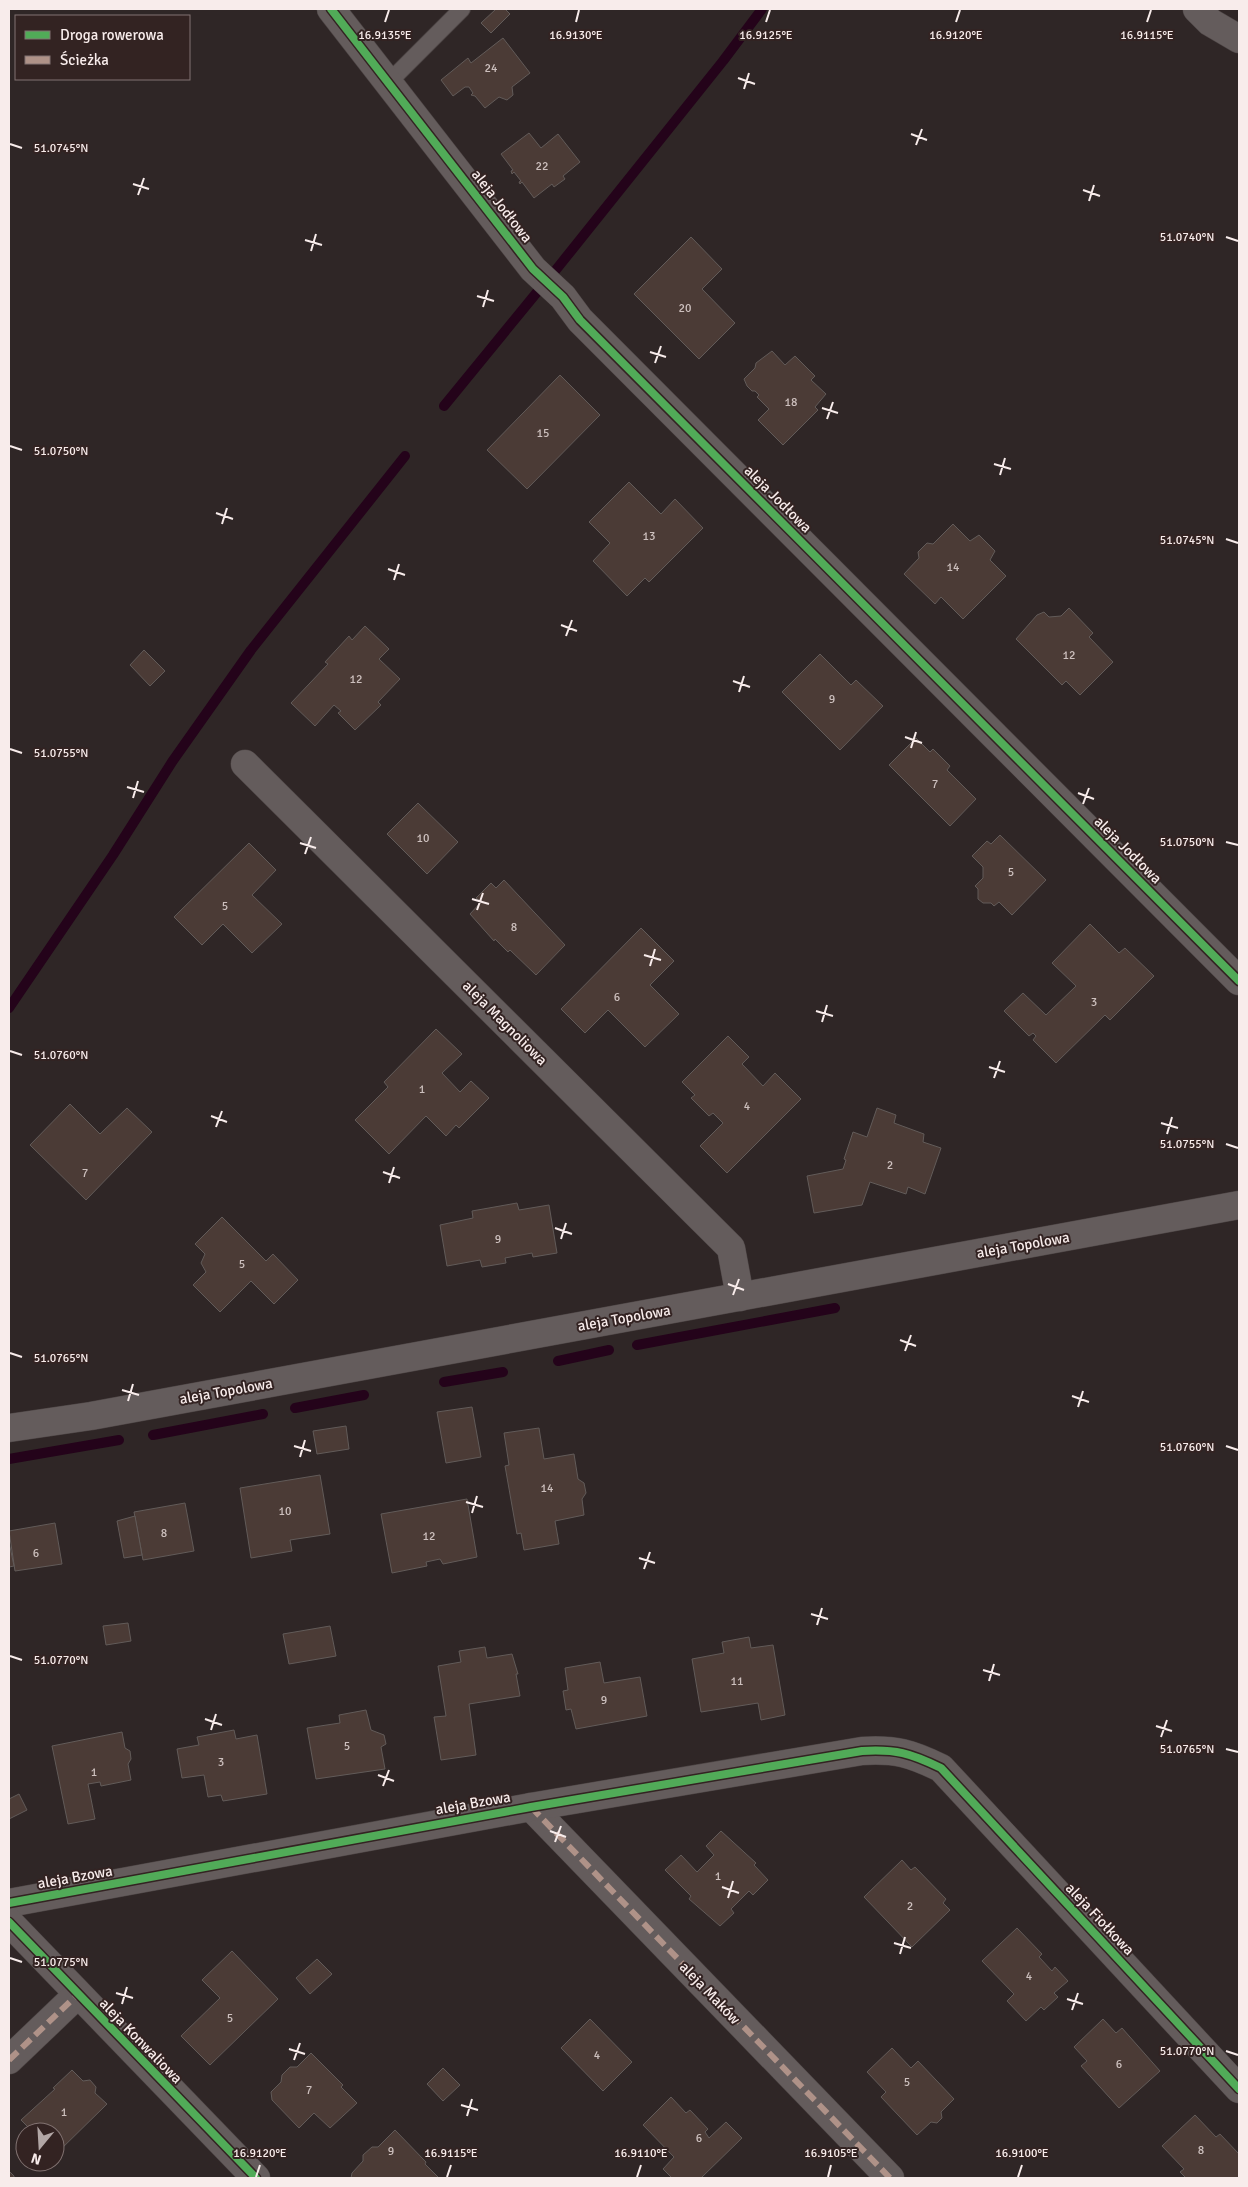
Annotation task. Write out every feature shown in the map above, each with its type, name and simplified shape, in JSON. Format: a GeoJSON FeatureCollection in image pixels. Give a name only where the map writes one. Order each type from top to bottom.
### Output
{"type":"FeatureCollection","features":[{"type":"Feature","properties":{"kind":"street","name":"aleja Jodłowa"},"geometry":{"type":"LineString","coordinates":[[330,9],[533,269],[563,296],[580,320],[1239,981]]}},
{"type":"Feature","properties":{"kind":"street"},"geometry":{"type":"LineString","coordinates":[[1197,9],[1210,22],[1239,39]]}},
{"type":"Feature","properties":{"kind":"street","name":"aleja Magnoliowa"},"geometry":{"type":"LineString","coordinates":[[244,764],[731,1248],[740,1297]]}},
{"type":"Feature","properties":{"kind":"street","name":"aleja Topolowa"},"geometry":{"type":"LineString","coordinates":[[9,1428],[100,1414],[1239,1205]]}},
{"type":"Feature","properties":{"kind":"street","name":"aleja Bzowa"},"geometry":{"type":"LineString","coordinates":[[9,1903],[531,1807],[862,1751],[891,1750],[920,1758],[941,1768]]}},
{"type":"Feature","properties":{"kind":"street","name":"aleja Fiołkowa"},"geometry":{"type":"LineString","coordinates":[[941,1768],[1239,2089]]}},
{"type":"Feature","properties":{"kind":"street","name":"aleja Maków"},"geometry":{"type":"LineString","coordinates":[[531,1807],[890,2178]]}},
{"type":"Feature","properties":{"kind":"street","name":"aleja Konwaliowa"},"geometry":{"type":"LineString","coordinates":[[9,1922],[77,1995],[256,2178]]}},
{"type":"Feature","properties":{"kind":"street"},"geometry":{"type":"LineString","coordinates":[[9,2060],[77,1995]]}},
{"type":"Feature","properties":{"kind":"lane"},"geometry":{"type":"LineString","coordinates":[[388,82],[462,9]]}},
{"type":"Feature","properties":{"kind":"building"},"geometry":{"type":"Polygon","coordinates":[[[496,9],[505,9],[510,14],[491,33],[481,23],[496,9]]]}},
{"type":"Feature","properties":{"kind":"building"},"geometry":{"type":"Polygon","coordinates":[[[503,38],[530,73],[512,87],[513,95],[507,100],[499,97],[485,108],[475,96],[471,95],[473,93],[469,87],[465,87],[453,96],[441,80],[468,58],[471,63],[503,38]]]}},
{"type":"Feature","properties":{"kind":"building"},"geometry":{"type":"Polygon","coordinates":[[[529,133],[541,148],[558,134],[580,162],[563,176],[565,179],[554,187],[552,184],[534,198],[522,182],[520,184],[519,182],[521,181],[514,172],[512,174],[511,171],[513,170],[501,154],[529,133]]]}},
{"type":"Feature","properties":{"kind":"building"},"geometry":{"type":"Polygon","coordinates":[[[691,237],[722,269],[702,289],[735,323],[699,359],[634,294],[691,237]]]}},
{"type":"Feature","properties":{"kind":"building"},"geometry":{"type":"Polygon","coordinates":[[[772,351],[785,365],[795,356],[815,376],[811,380],[826,394],[815,407],[818,410],[783,445],[758,420],[769,409],[757,397],[759,395],[747,386],[744,379],[755,368],[756,363],[772,351]]]}},
{"type":"Feature","properties":{"kind":"building"},"geometry":{"type":"Polygon","coordinates":[[[560,375],[600,415],[527,489],[487,450],[560,375]]]}},
{"type":"Feature","properties":{"kind":"building"},"geometry":{"type":"Polygon","coordinates":[[[629,482],[661,514],[675,499],[703,528],[649,582],[645,578],[627,596],[593,561],[610,543],[589,522],[629,482]]]}},
{"type":"Feature","properties":{"kind":"building"},"geometry":{"type":"Polygon","coordinates":[[[953,524],[970,541],[979,535],[995,551],[990,560],[1006,576],[963,619],[941,597],[935,604],[904,574],[919,558],[918,552],[927,543],[933,544],[953,524]]]}},
{"type":"Feature","properties":{"kind":"building"},"geometry":{"type":"Polygon","coordinates":[[[1069,608],[1093,633],[1089,637],[1113,662],[1080,695],[1066,681],[1062,685],[1016,639],[1037,615],[1044,612],[1049,617],[1061,616],[1069,608]]]}},
{"type":"Feature","properties":{"kind":"building"},"geometry":{"type":"Polygon","coordinates":[[[365,626],[389,649],[379,659],[400,679],[378,702],[381,705],[355,730],[338,713],[341,711],[334,705],[315,726],[291,703],[328,664],[325,662],[349,636],[352,640],[365,626]]]}},
{"type":"Feature","properties":{"kind":"building"},"geometry":{"type":"Polygon","coordinates":[[[144,650],[165,671],[150,686],[130,665],[144,650]]]}},
{"type":"Feature","properties":{"kind":"building"},"geometry":{"type":"Polygon","coordinates":[[[820,654],[851,685],[856,680],[883,706],[840,750],[782,692],[820,654]]]}},
{"type":"Feature","properties":{"kind":"building"},"geometry":{"type":"Polygon","coordinates":[[[916,738],[930,752],[933,749],[950,766],[947,770],[976,799],[950,826],[889,765],[916,738]]]}},
{"type":"Feature","properties":{"kind":"building"},"geometry":{"type":"Polygon","coordinates":[[[418,803],[458,842],[427,874],[387,834],[418,803]]]}},
{"type":"Feature","properties":{"kind":"building"},"geometry":{"type":"Polygon","coordinates":[[[1000,835],[1046,880],[1012,915],[999,902],[994,906],[991,903],[983,903],[978,899],[978,889],[975,886],[983,878],[983,867],[972,856],[987,841],[991,844],[1000,835]]]}},
{"type":"Feature","properties":{"kind":"building"},"geometry":{"type":"Polygon","coordinates":[[[249,843],[276,870],[252,895],[282,924],[252,953],[223,924],[202,945],[174,917],[249,843]]]}},
{"type":"Feature","properties":{"kind":"building"},"geometry":{"type":"Polygon","coordinates":[[[504,880],[565,945],[536,975],[510,950],[508,952],[495,939],[494,941],[470,914],[481,902],[476,898],[491,883],[496,888],[504,880]]]}},
{"type":"Feature","properties":{"kind":"building"},"geometry":{"type":"Polygon","coordinates":[[[1090,924],[1119,953],[1125,948],[1154,976],[1110,1020],[1105,1015],[1056,1063],[1033,1040],[1036,1036],[1033,1033],[1029,1036],[1004,1011],[1023,993],[1046,1015],[1076,986],[1052,963],[1090,924]]]}},
{"type":"Feature","properties":{"kind":"building"},"geometry":{"type":"Polygon","coordinates":[[[641,928],[674,961],[650,985],[679,1014],[645,1047],[608,1010],[585,1033],[561,1009],[641,928]]]}},
{"type":"Feature","properties":{"kind":"building"},"geometry":{"type":"Polygon","coordinates":[[[436,1029],[462,1054],[442,1073],[460,1092],[471,1081],[489,1098],[459,1128],[456,1125],[446,1136],[426,1116],[389,1154],[355,1120],[388,1087],[384,1082],[436,1029]]]}},
{"type":"Feature","properties":{"kind":"building"},"geometry":{"type":"Polygon","coordinates":[[[728,1036],[749,1057],[742,1064],[763,1086],[775,1073],[801,1099],[727,1173],[700,1146],[723,1123],[713,1113],[709,1116],[691,1098],[695,1095],[682,1082],[728,1036]]]}},
{"type":"Feature","properties":{"kind":"building"},"geometry":{"type":"Polygon","coordinates":[[[70,1104],[100,1134],[127,1108],[152,1132],[86,1200],[30,1145],[70,1104]]]}},
{"type":"Feature","properties":{"kind":"building"},"geometry":{"type":"Polygon","coordinates":[[[877,1108],[896,1115],[894,1123],[924,1134],[923,1142],[941,1148],[925,1194],[908,1187],[906,1194],[870,1182],[862,1205],[814,1213],[807,1176],[843,1169],[846,1160],[844,1159],[853,1132],[867,1137],[877,1108]]]}},
{"type":"Feature","properties":{"kind":"building"},"geometry":{"type":"Polygon","coordinates":[[[517,1203],[519,1210],[549,1205],[557,1253],[533,1257],[532,1253],[505,1258],[506,1263],[482,1267],[480,1260],[447,1266],[440,1225],[473,1218],[472,1211],[517,1203]]]}},
{"type":"Feature","properties":{"kind":"building"},"geometry":{"type":"Polygon","coordinates":[[[222,1217],[266,1261],[273,1254],[298,1280],[274,1304],[251,1281],[220,1312],[193,1285],[206,1272],[201,1263],[205,1254],[195,1244],[222,1217]]]}},
{"type":"Feature","properties":{"kind":"building"},"geometry":{"type":"Polygon","coordinates":[[[472,1407],[481,1457],[446,1463],[437,1412],[472,1407]]]}},
{"type":"Feature","properties":{"kind":"building"},"geometry":{"type":"Polygon","coordinates":[[[346,1426],[349,1449],[317,1454],[313,1431],[346,1426]]]}},
{"type":"Feature","properties":{"kind":"building"},"geometry":{"type":"Polygon","coordinates":[[[539,1428],[544,1459],[574,1454],[578,1479],[584,1483],[586,1493],[582,1499],[584,1515],[555,1521],[559,1544],[524,1550],[521,1533],[517,1534],[505,1466],[509,1465],[504,1433],[539,1428]]]}},
{"type":"Feature","properties":{"kind":"building"},"geometry":{"type":"Polygon","coordinates":[[[320,1475],[330,1534],[290,1540],[292,1551],[251,1558],[240,1488],[320,1475]]]}},
{"type":"Feature","properties":{"kind":"building"},"geometry":{"type":"Polygon","coordinates":[[[467,1499],[477,1557],[443,1564],[440,1559],[426,1562],[427,1566],[392,1573],[381,1514],[467,1499]]]}},
{"type":"Feature","properties":{"kind":"building"},"geometry":{"type":"Polygon","coordinates":[[[185,1503],[194,1551],[143,1560],[134,1512],[185,1503]]]}},
{"type":"Feature","properties":{"kind":"building"},"geometry":{"type":"Polygon","coordinates":[[[135,1516],[142,1555],[124,1558],[117,1521],[135,1516]]]}},
{"type":"Feature","properties":{"kind":"building"},"geometry":{"type":"Polygon","coordinates":[[[55,1523],[62,1564],[15,1571],[9,1531],[55,1523]]]}},
{"type":"Feature","properties":{"kind":"building"},"geometry":{"type":"Polygon","coordinates":[[[9,1542],[14,1566],[9,1567],[9,1542]]]}},
{"type":"Feature","properties":{"kind":"building"},"geometry":{"type":"Polygon","coordinates":[[[128,1623],[131,1641],[106,1645],[103,1626],[128,1623]]]}},
{"type":"Feature","properties":{"kind":"building"},"geometry":{"type":"Polygon","coordinates":[[[330,1626],[336,1656],[289,1664],[283,1634],[330,1626]]]}},
{"type":"Feature","properties":{"kind":"building"},"geometry":{"type":"Polygon","coordinates":[[[749,1637],[751,1648],[773,1645],[785,1715],[761,1720],[758,1703],[701,1712],[692,1659],[724,1653],[722,1642],[749,1637]]]}},
{"type":"Feature","properties":{"kind":"building"},"geometry":{"type":"Polygon","coordinates":[[[485,1647],[487,1658],[512,1654],[518,1674],[516,1674],[520,1696],[469,1704],[476,1755],[441,1760],[434,1717],[446,1716],[438,1666],[461,1662],[459,1651],[485,1647]]]}},
{"type":"Feature","properties":{"kind":"building"},"geometry":{"type":"Polygon","coordinates":[[[600,1662],[604,1683],[640,1677],[647,1716],[576,1729],[571,1709],[566,1710],[563,1691],[568,1690],[565,1668],[600,1662]]]}},
{"type":"Feature","properties":{"kind":"building"},"geometry":{"type":"Polygon","coordinates":[[[366,1710],[371,1730],[384,1735],[386,1744],[381,1747],[385,1769],[316,1779],[307,1728],[340,1723],[339,1715],[366,1710]]]}},
{"type":"Feature","properties":{"kind":"building"},"geometry":{"type":"Polygon","coordinates":[[[234,1730],[236,1739],[257,1735],[267,1794],[223,1801],[221,1795],[208,1797],[204,1775],[182,1778],[177,1749],[199,1745],[197,1737],[234,1730]]]}},
{"type":"Feature","properties":{"kind":"building"},"geometry":{"type":"Polygon","coordinates":[[[122,1732],[125,1748],[130,1751],[131,1759],[128,1764],[131,1780],[101,1786],[100,1782],[88,1784],[95,1819],[68,1824],[52,1746],[122,1732]]]}},
{"type":"Feature","properties":{"kind":"building"},"geometry":{"type":"Polygon","coordinates":[[[19,1794],[27,1810],[9,1819],[9,1799],[19,1794]]]}},
{"type":"Feature","properties":{"kind":"building"},"geometry":{"type":"Polygon","coordinates":[[[721,1831],[756,1863],[754,1865],[768,1880],[753,1895],[749,1891],[731,1909],[734,1913],[720,1926],[689,1899],[691,1896],[665,1870],[681,1855],[697,1872],[714,1855],[706,1846],[721,1831]]]}},
{"type":"Feature","properties":{"kind":"building"},"geometry":{"type":"Polygon","coordinates":[[[902,1860],[911,1870],[915,1867],[946,1899],[943,1903],[950,1910],[912,1947],[864,1897],[902,1860]]]}},
{"type":"Feature","properties":{"kind":"building"},"geometry":{"type":"Polygon","coordinates":[[[1017,1928],[1042,1954],[1039,1957],[1052,1971],[1055,1967],[1068,1981],[1054,1993],[1058,1997],[1044,2010],[1041,2007],[1026,2021],[1007,2001],[1014,1994],[982,1961],[1017,1928]]]}},
{"type":"Feature","properties":{"kind":"building"},"geometry":{"type":"Polygon","coordinates":[[[232,1951],[278,1999],[210,2065],[181,2036],[220,1998],[202,1980],[232,1951]]]}},
{"type":"Feature","properties":{"kind":"building"},"geometry":{"type":"Polygon","coordinates":[[[317,1959],[332,1974],[310,1994],[296,1978],[317,1959]]]}},
{"type":"Feature","properties":{"kind":"building"},"geometry":{"type":"Polygon","coordinates":[[[590,2019],[632,2062],[603,2091],[561,2048],[590,2019]]]}},
{"type":"Feature","properties":{"kind":"building"},"geometry":{"type":"Polygon","coordinates":[[[1103,2019],[1116,2033],[1122,2028],[1160,2071],[1119,2108],[1081,2066],[1087,2061],[1074,2047],[1103,2019]]]}},
{"type":"Feature","properties":{"kind":"building"},"geometry":{"type":"Polygon","coordinates":[[[892,2048],[911,2068],[918,2061],[954,2099],[941,2112],[942,2118],[937,2123],[931,2122],[917,2135],[881,2097],[886,2092],[867,2072],[892,2048]]]}},
{"type":"Feature","properties":{"kind":"building"},"geometry":{"type":"Polygon","coordinates":[[[311,2053],[343,2085],[341,2087],[357,2103],[330,2128],[314,2113],[299,2128],[272,2100],[271,2092],[281,2082],[282,2075],[290,2067],[297,2067],[311,2053]]]}},
{"type":"Feature","properties":{"kind":"building"},"geometry":{"type":"Polygon","coordinates":[[[443,2068],[460,2085],[443,2101],[427,2084],[443,2068]]]}},
{"type":"Feature","properties":{"kind":"building"},"geometry":{"type":"Polygon","coordinates":[[[72,2070],[83,2081],[90,2080],[96,2087],[95,2093],[107,2104],[65,2145],[65,2122],[23,2122],[21,2120],[55,2089],[53,2088],[72,2070]]]}},
{"type":"Feature","properties":{"kind":"building"},"geometry":{"type":"Polygon","coordinates":[[[671,2097],[686,2113],[690,2110],[708,2129],[705,2132],[709,2138],[726,2122],[742,2138],[701,2178],[672,2178],[663,2169],[674,2157],[643,2125],[671,2097]]]}},
{"type":"Feature","properties":{"kind":"building"},"geometry":{"type":"Polygon","coordinates":[[[1195,2115],[1216,2137],[1220,2134],[1239,2154],[1239,2178],[1186,2178],[1180,2172],[1184,2169],[1162,2146],[1195,2115]]]}},
{"type":"Feature","properties":{"kind":"building"},"geometry":{"type":"Polygon","coordinates":[[[395,2130],[439,2178],[351,2178],[352,2173],[363,2161],[363,2155],[372,2147],[378,2147],[395,2130]]]}},
{"type":"Feature","properties":{"kind":"building"},"geometry":{"type":"Polygon","coordinates":[[[9,2171],[14,2176],[14,2178],[9,2178],[9,2171]]]}},
{"type":"Feature","properties":{"kind":"waterway"},"geometry":{"type":"LineString","coordinates":[[555,271],[723,61],[762,9]]}},
{"type":"Feature","properties":{"kind":"waterway"},"geometry":{"type":"LineString","coordinates":[[444,406],[538,291]]}},
{"type":"Feature","properties":{"kind":"waterway"},"geometry":{"type":"LineString","coordinates":[[9,1008],[113,855],[172,762],[251,650],[405,456]]}},
{"type":"Feature","properties":{"kind":"waterway"},"geometry":{"type":"LineString","coordinates":[[637,1345],[835,1308]]}},
{"type":"Feature","properties":{"kind":"waterway"},"geometry":{"type":"LineString","coordinates":[[558,1361],[609,1350]]}},
{"type":"Feature","properties":{"kind":"waterway"},"geometry":{"type":"LineString","coordinates":[[444,1382],[503,1372]]}},
{"type":"Feature","properties":{"kind":"waterway"},"geometry":{"type":"LineString","coordinates":[[295,1408],[364,1395]]}},
{"type":"Feature","properties":{"kind":"waterway"},"geometry":{"type":"LineString","coordinates":[[153,1435],[263,1414]]}},
{"type":"Feature","properties":{"kind":"waterway"},"geometry":{"type":"LineString","coordinates":[[9,1459],[119,1440]]}},
{"type":"Feature","properties":{"kind":"marked path"},"geometry":{"type":"LineString","coordinates":[[531,1807],[890,2178]]}},
{"type":"Feature","properties":{"kind":"marked path"},"geometry":{"type":"LineString","coordinates":[[9,2060],[77,1995]]}},
{"type":"Feature","properties":{"kind":"cycle path"},"geometry":{"type":"LineString","coordinates":[[331,9],[533,269],[563,297],[580,320],[1239,981]]}},
{"type":"Feature","properties":{"kind":"cycle path"},"geometry":{"type":"LineString","coordinates":[[9,1903],[531,1807],[862,1751],[903,1753],[941,1768],[1239,2089]]}},
{"type":"Feature","properties":{"kind":"cycle path"},"geometry":{"type":"LineString","coordinates":[[9,1922],[256,2178]]}}]}
